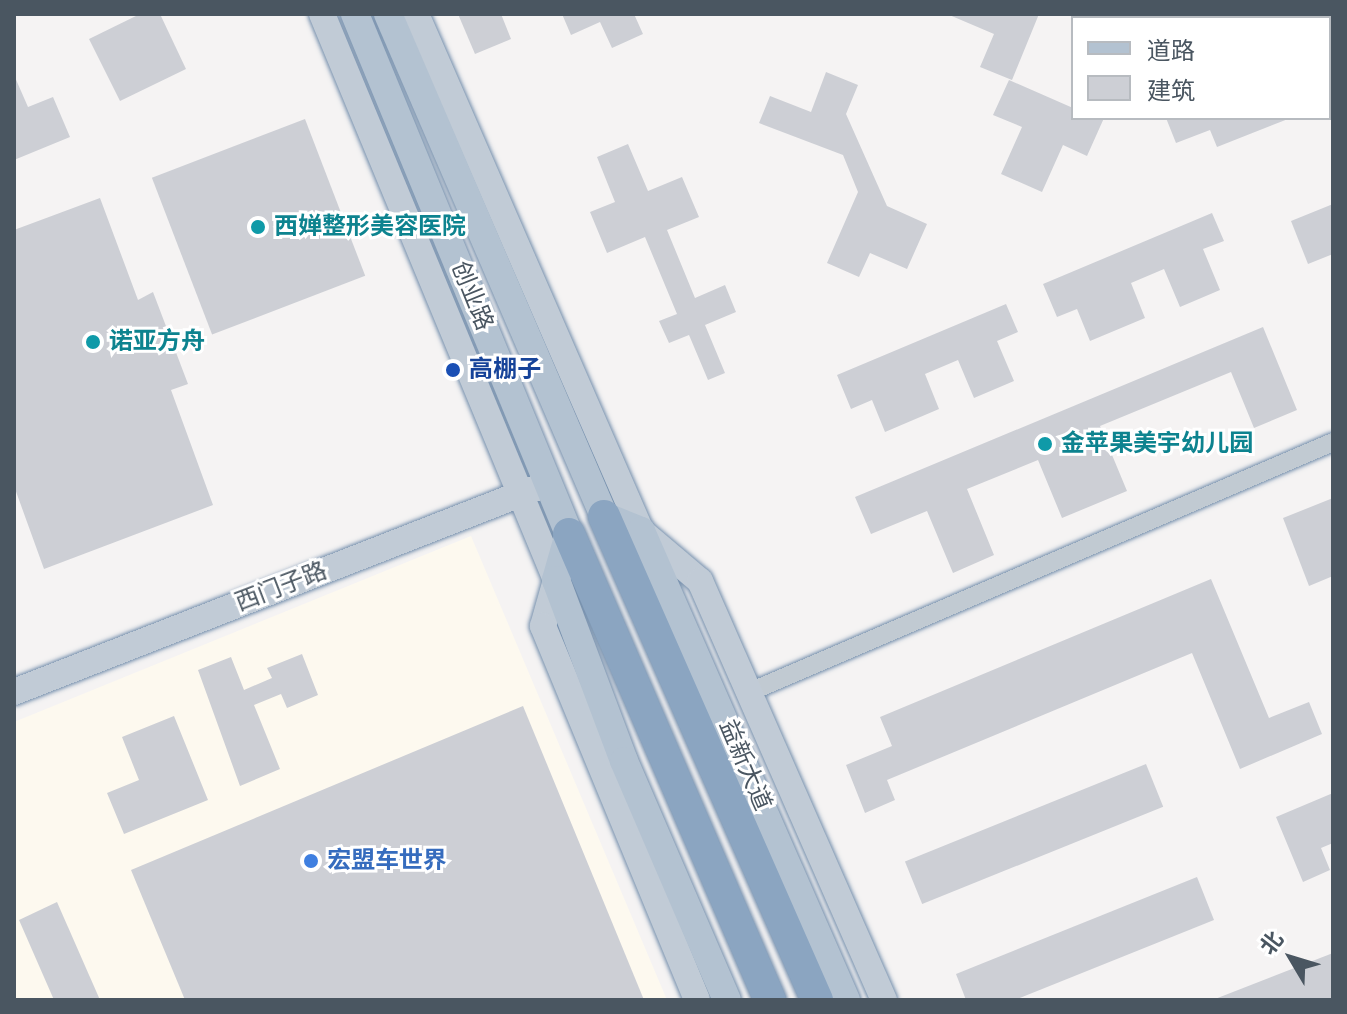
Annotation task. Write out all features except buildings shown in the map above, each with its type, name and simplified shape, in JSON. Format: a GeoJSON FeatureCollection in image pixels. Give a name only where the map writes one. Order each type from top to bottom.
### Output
{"type":"FeatureCollection","features":[{"type":"Feature","properties":{"kind":"highway"},"geometry":{"type":"LineString","coordinates":[[604,516],[714,726],[817,1000]]}},
{"type":"Feature","properties":{"kind":"highway"},"geometry":{"type":"LineString","coordinates":[[569,534],[770,1000]]}},
{"type":"Feature","properties":{"kind":"main road","name":"创业路"},"geometry":{"type":"LineString","coordinates":[[355,14],[569,534]]}},
{"type":"Feature","properties":{"kind":"main road","name":"创业路"},"geometry":{"type":"LineString","coordinates":[[388,14],[604,516]]}},
{"type":"Feature","properties":{"kind":"main road"},"geometry":{"type":"LineString","coordinates":[[604,516],[641,531]]}},
{"type":"Feature","properties":{"kind":"main road","name":"益新大道"},"geometry":{"type":"LineString","coordinates":[[641,531],[714,726],[846,1000]]}},
{"type":"Feature","properties":{"kind":"main road"},"geometry":{"type":"LineString","coordinates":[[569,534],[556,580],[624,761],[727,1000]]}},
{"type":"Feature","properties":{"kind":"street"},"geometry":{"type":"LineString","coordinates":[[322,14],[556,580],[543,626],[697,1000]]}},
{"type":"Feature","properties":{"kind":"street"},"geometry":{"type":"LineString","coordinates":[[416,14],[641,531],[700,581],[752,691],[884,1000]]}},
{"type":"Feature","properties":{"kind":"street"},"geometry":{"type":"LineString","coordinates":[[752,691],[1333,442]]}},
{"type":"Feature","properties":{"kind":"street","name":"西门子路"},"geometry":{"type":"LineString","coordinates":[[14,692],[549,484]]}},
{"type":"Feature","properties":{"kind":"shaded area","name":"宏盟车世界"},"geometry":{"type":"Polygon","coordinates":[[[471,536],[667,1000],[14,1000],[14,722],[471,536]]]}},
{"type":"Feature","properties":{"kind":"place","name":"西婵整形美容医院"},"geometry":{"type":"Point","coordinates":[258,227]}},
{"type":"Feature","properties":{"kind":"place","name":"诺亚方舟"},"geometry":{"type":"Point","coordinates":[93,342]}},
{"type":"Feature","properties":{"kind":"place","name":"高棚子"},"geometry":{"type":"Point","coordinates":[453,370]}},
{"type":"Feature","properties":{"kind":"place","name":"金苹果美宇幼儿园"},"geometry":{"type":"Point","coordinates":[1045,444]}},
{"type":"Feature","properties":{"kind":"place","name":"宏盟车世界"},"geometry":{"type":"Point","coordinates":[311,861]}}]}
